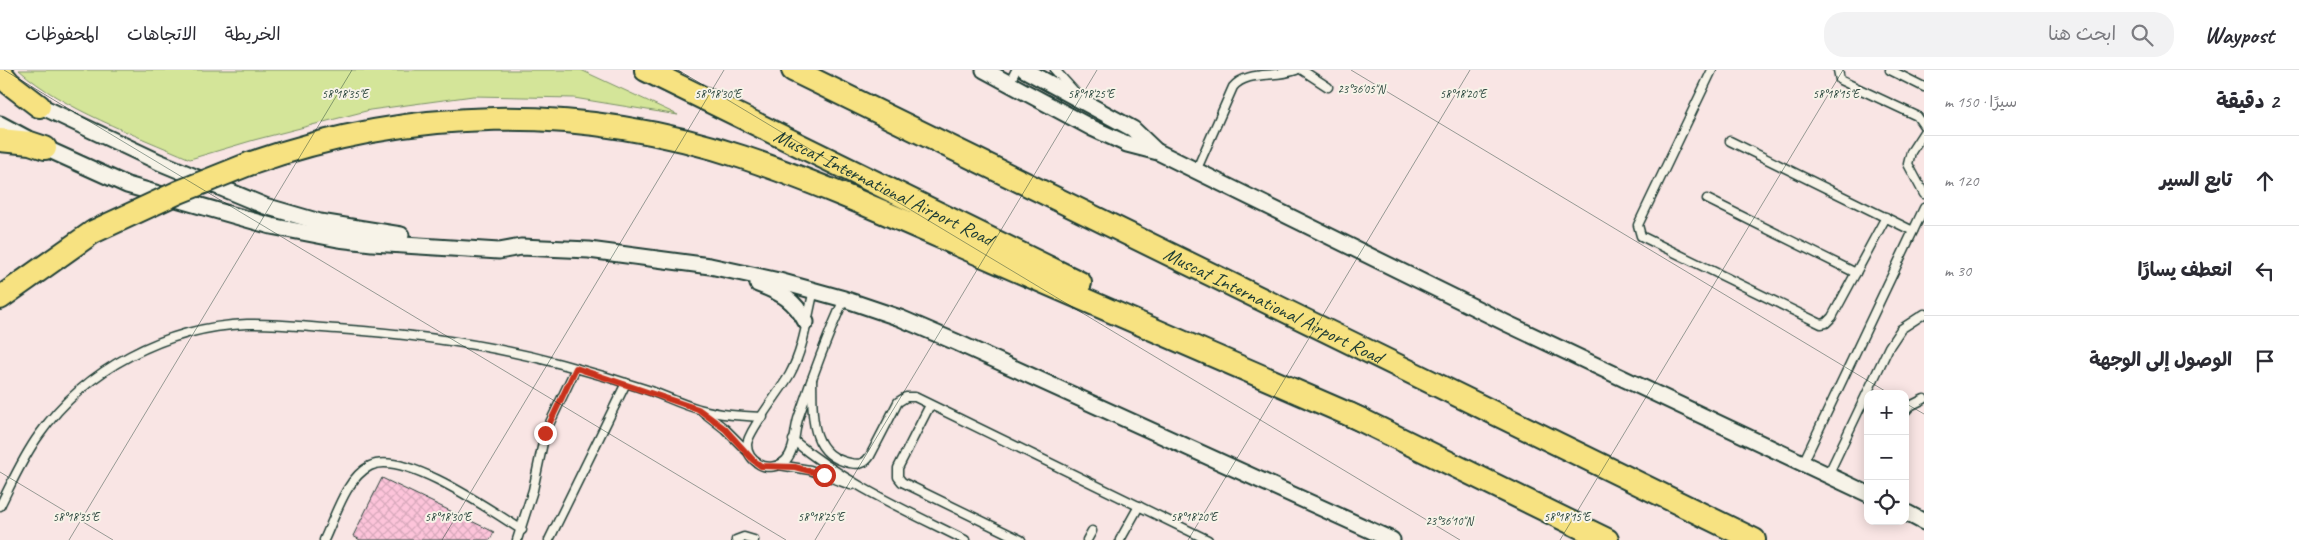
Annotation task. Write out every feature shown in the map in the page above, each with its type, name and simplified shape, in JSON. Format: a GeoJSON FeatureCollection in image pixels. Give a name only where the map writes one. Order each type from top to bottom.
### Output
{"type":"FeatureCollection","features":[{"type":"Feature","properties":{"kind":"main road","name":"Muscat International Airport Road"},"geometry":{"type":"LineString","coordinates":[[646,70],[1607,540]]}},
{"type":"Feature","properties":{"kind":"main road","name":"Muscat International Airport Road"},"geometry":{"type":"LineString","coordinates":[[792,70],[1754,540]]}},
{"type":"Feature","properties":{"kind":"main road"},"geometry":{"type":"LineString","coordinates":[[0,72],[9,83],[39,106]]}},
{"type":"Feature","properties":{"kind":"main road"},"geometry":{"type":"LineString","coordinates":[[0,298],[93,232],[179,192],[249,164],[325,140],[384,128],[443,120],[523,119],[578,123],[633,130],[687,142],[740,157],[848,198],[1362,420]]}},
{"type":"Feature","properties":{"kind":"main road"},"geometry":{"type":"LineString","coordinates":[[0,140],[30,143],[45,148]]}},
{"type":"Feature","properties":{"kind":"street"},"geometry":{"type":"LineString","coordinates":[[1025,70],[1133,129],[1158,152]]}},
{"type":"Feature","properties":{"kind":"street"},"geometry":{"type":"LineString","coordinates":[[990,72],[1092,128],[1127,144],[1158,152],[1508,324],[1864,492]]}},
{"type":"Feature","properties":{"kind":"street"},"geometry":{"type":"LineString","coordinates":[[0,87],[159,162],[282,212],[363,230],[437,238],[498,241],[521,247],[629,254],[710,266],[814,290],[844,299],[900,318],[964,345],[1392,540]]}},
{"type":"Feature","properties":{"kind":"street"},"geometry":{"type":"LineString","coordinates":[[0,124],[45,148],[127,185],[239,218],[316,236],[441,248],[499,251],[521,247]]}},
{"type":"Feature","properties":{"kind":"street"},"geometry":{"type":"LineString","coordinates":[[710,266],[786,296],[806,322]]}},
{"type":"Feature","properties":{"kind":"street"},"geometry":{"type":"LineString","coordinates":[[1336,514],[1371,540]]}},
{"type":"Feature","properties":{"kind":"street"},"geometry":{"type":"LineString","coordinates":[[1909,514],[1924,522]]}},
{"type":"Feature","properties":{"kind":"lane"},"geometry":{"type":"LineString","coordinates":[[1009,84],[1016,70]]}},
{"type":"Feature","properties":{"kind":"lane"},"geometry":{"type":"LineString","coordinates":[[1055,70],[1082,101]]}},
{"type":"Feature","properties":{"kind":"lane"},"geometry":{"type":"LineString","coordinates":[[1196,171],[1241,73],[1296,70]]}},
{"type":"Feature","properties":{"kind":"lane"},"geometry":{"type":"LineString","coordinates":[[1302,70],[1328,87]]}},
{"type":"Feature","properties":{"kind":"lane"},"geometry":{"type":"LineString","coordinates":[[1712,70],[1638,224],[1641,236],[1821,324],[1830,321],[1886,217]]}},
{"type":"Feature","properties":{"kind":"lane"},"geometry":{"type":"LineString","coordinates":[[1838,70],[1840,80],[1917,116],[1924,126]]}},
{"type":"Feature","properties":{"kind":"lane"},"geometry":{"type":"LineString","coordinates":[[1890,70],[1924,87]]}},
{"type":"Feature","properties":{"kind":"lane"},"geometry":{"type":"LineString","coordinates":[[1924,132],[1911,152],[1908,164],[1924,194]]}},
{"type":"Feature","properties":{"kind":"lane"},"geometry":{"type":"LineString","coordinates":[[1730,141],[1913,231]]}},
{"type":"Feature","properties":{"kind":"lane"},"geometry":{"type":"LineString","coordinates":[[1707,199],[1856,273]]}},
{"type":"Feature","properties":{"kind":"lane"},"geometry":{"type":"LineString","coordinates":[[1803,463],[1924,208]]}},
{"type":"Feature","properties":{"kind":"lane"},"geometry":{"type":"LineString","coordinates":[[748,453],[747,444],[791,374],[804,340],[806,322],[814,290]]}},
{"type":"Feature","properties":{"kind":"lane"},"geometry":{"type":"LineString","coordinates":[[698,409],[725,429],[753,460],[761,466],[779,465],[787,460],[791,451],[797,421],[832,325],[844,299]]}},
{"type":"Feature","properties":{"kind":"lane"},"geometry":{"type":"LineString","coordinates":[[1828,475],[1889,346],[1901,329],[1924,314]]}},
{"type":"Feature","properties":{"kind":"lane"},"geometry":{"type":"LineString","coordinates":[[0,506],[23,459],[40,433],[78,393],[108,369],[135,353],[184,334],[226,326],[248,324],[393,333],[472,344],[576,368],[626,383],[698,409],[737,416],[763,417]]}},
{"type":"Feature","properties":{"kind":"lane"},"geometry":{"type":"LineString","coordinates":[[518,540],[545,433],[576,368]]}},
{"type":"Feature","properties":{"kind":"lane"},"geometry":{"type":"LineString","coordinates":[[812,379],[813,420],[819,441],[829,454],[844,462],[857,464],[868,459],[895,406],[902,399],[915,397],[1208,540]]}},
{"type":"Feature","properties":{"kind":"lane"},"geometry":{"type":"LineString","coordinates":[[549,540],[626,383]]}},
{"type":"Feature","properties":{"kind":"lane"},"geometry":{"type":"LineString","coordinates":[[1909,407],[1924,399]]}},
{"type":"Feature","properties":{"kind":"lane"},"geometry":{"type":"LineString","coordinates":[[930,405],[898,468],[898,477],[902,482],[1021,540]]}},
{"type":"Feature","properties":{"kind":"lane"},"geometry":{"type":"LineString","coordinates":[[793,440],[834,472],[964,540]]}},
{"type":"Feature","properties":{"kind":"lane"},"geometry":{"type":"LineString","coordinates":[[324,540],[353,481],[370,466],[383,463],[408,468],[451,486],[522,530]]}},
{"type":"Feature","properties":{"kind":"lane"},"geometry":{"type":"LineString","coordinates":[[779,465],[810,470],[860,487]]}},
{"type":"Feature","properties":{"kind":"lane"},"geometry":{"type":"LineString","coordinates":[[1120,540],[1139,506]]}},
{"type":"Feature","properties":{"kind":"lane"},"geometry":{"type":"LineString","coordinates":[[1087,540],[1092,531]]}},
{"type":"Feature","properties":{"kind":"lane"},"geometry":{"type":"LineString","coordinates":[[736,540],[744,537],[754,540]]}},
{"type":"Feature","properties":{"kind":"green space"},"geometry":{"type":"Polygon","coordinates":[[[19,70],[581,70],[678,115],[574,98],[473,96],[370,110],[254,140],[190,159],[78,109],[37,84],[19,70]]]}},
{"type":"Feature","properties":{"kind":"building"},"geometry":{"type":"Polygon","coordinates":[[[382,478],[494,532],[490,540],[360,540],[353,536],[382,478]]]}},
{"type":"Feature","properties":{"kind":"route"},"geometry":{"type":"LineString","coordinates":[[545,433],[576,368],[698,409],[725,429],[737,440],[753,460],[761,466],[779,465],[795,467],[824,475]]}}]}
